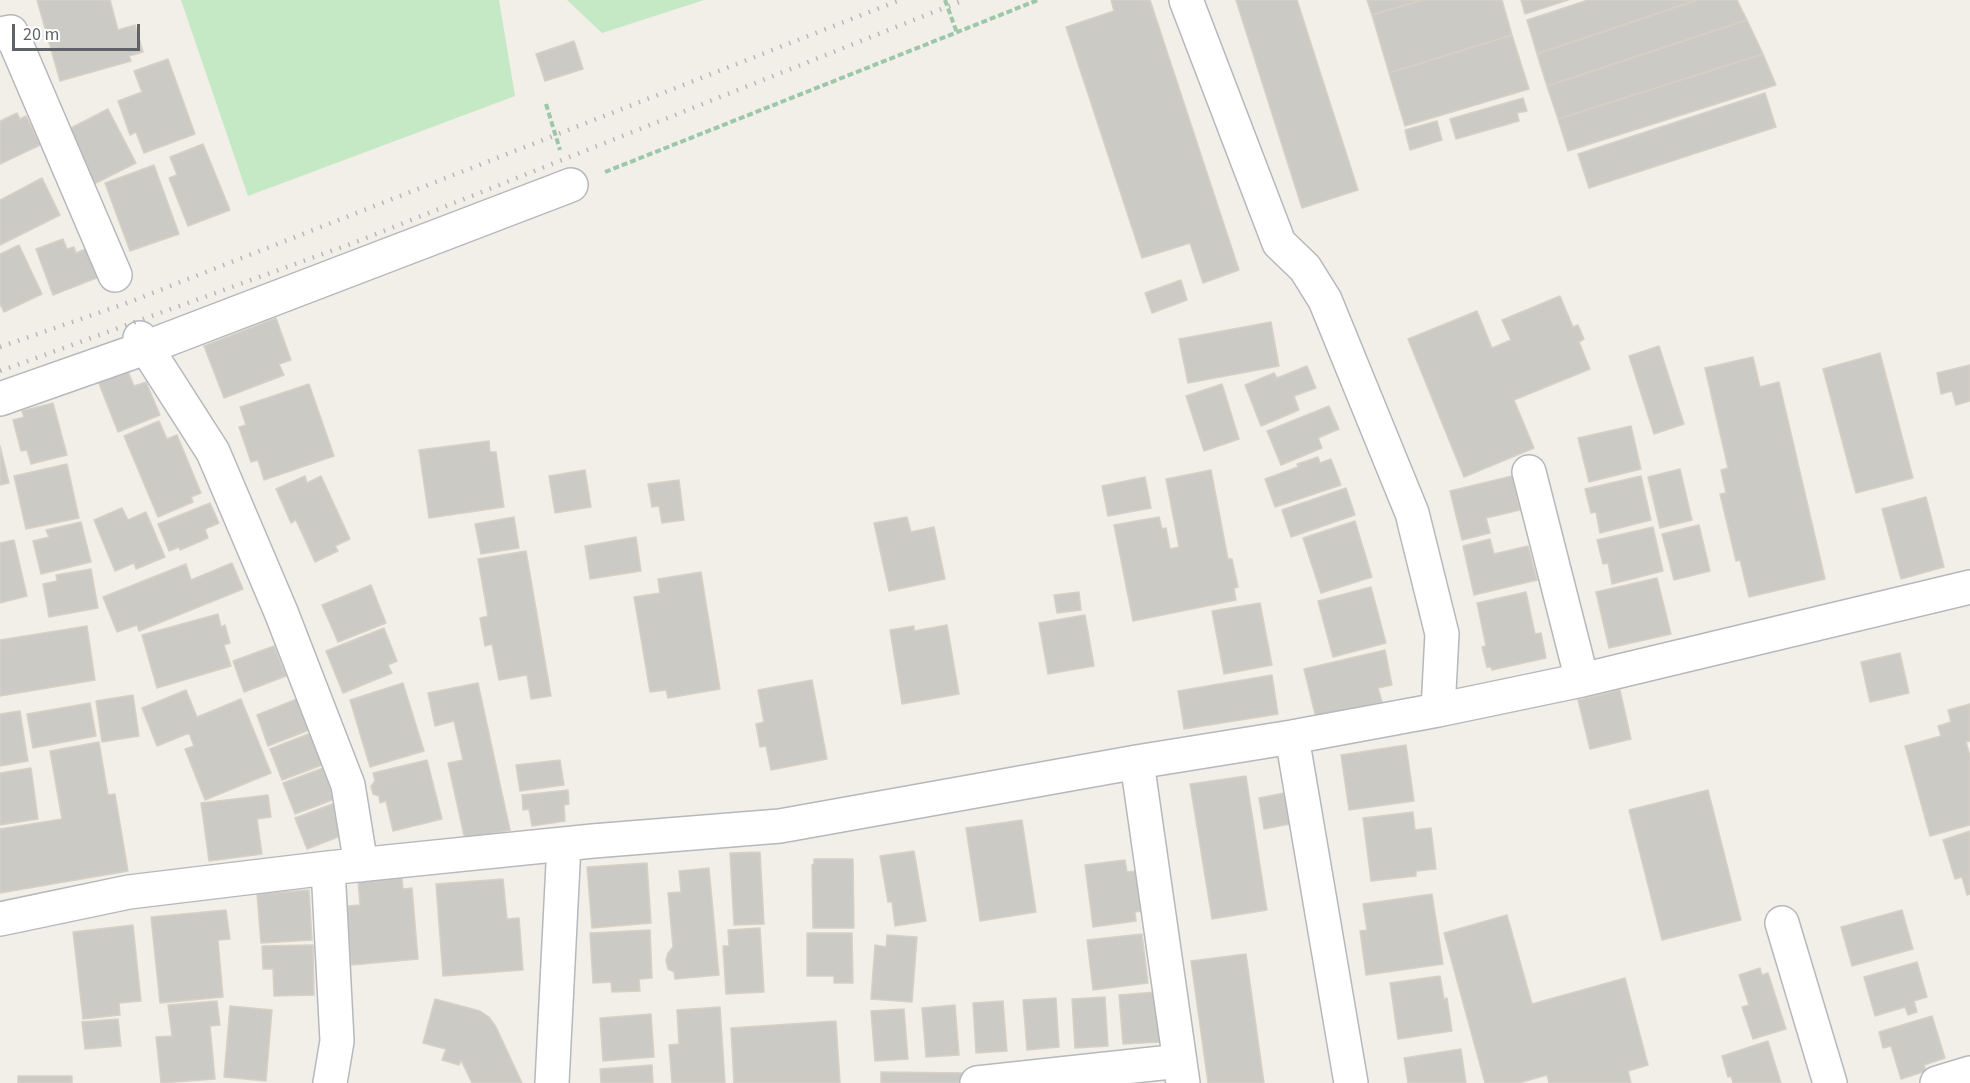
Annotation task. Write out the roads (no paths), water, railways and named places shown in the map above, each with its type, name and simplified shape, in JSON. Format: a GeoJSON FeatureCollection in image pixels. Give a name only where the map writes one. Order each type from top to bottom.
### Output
{"type":"FeatureCollection","features":[{"type":"Feature","properties":{"kind":"street"},"geometry":{"type":"LineString","coordinates":[[1186,0],[1279,243],[1305,268],[1325,300],[1412,513],[1442,634],[1438,710]]}},
{"type":"Feature","properties":{"kind":"street"},"geometry":{"type":"LineString","coordinates":[[0,34],[11,32],[115,275]]}},
{"type":"Feature","properties":{"kind":"street"},"geometry":{"type":"LineString","coordinates":[[0,399],[143,343],[571,185]]}},
{"type":"Feature","properties":{"kind":"street"},"geometry":{"type":"LineString","coordinates":[[143,343],[213,452],[281,612],[348,785],[361,865]]}},
{"type":"Feature","properties":{"kind":"street"},"geometry":{"type":"LineString","coordinates":[[1529,472],[1582,680]]}},
{"type":"Feature","properties":{"kind":"street"},"geometry":{"type":"LineString","coordinates":[[0,919],[129,892],[328,868],[564,844],[780,826],[1438,710],[1582,680],[1970,587]]}},
{"type":"Feature","properties":{"kind":"street"},"geometry":{"type":"LineString","coordinates":[[1292,737],[1351,1083]]}},
{"type":"Feature","properties":{"kind":"street"},"geometry":{"type":"LineString","coordinates":[[977,1083],[1181,1072],[1137,762]]}},
{"type":"Feature","properties":{"kind":"street"},"geometry":{"type":"LineString","coordinates":[[552,1083],[564,844]]}},
{"type":"Feature","properties":{"kind":"street"},"geometry":{"type":"LineString","coordinates":[[328,868],[337,1041],[330,1083]]}},
{"type":"Feature","properties":{"kind":"street"},"geometry":{"type":"LineString","coordinates":[[1782,923],[1830,1083]]}},
{"type":"Feature","properties":{"kind":"street"},"geometry":{"type":"LineString","coordinates":[[1937,1083],[1970,1073]]}},
{"type":"Feature","properties":{"kind":"railway"},"geometry":{"type":"LineString","coordinates":[[0,347],[127,303],[900,0]]}},
{"type":"Feature","properties":{"kind":"railway"},"geometry":{"type":"LineString","coordinates":[[0,371],[356,242],[964,0]]}}]}
